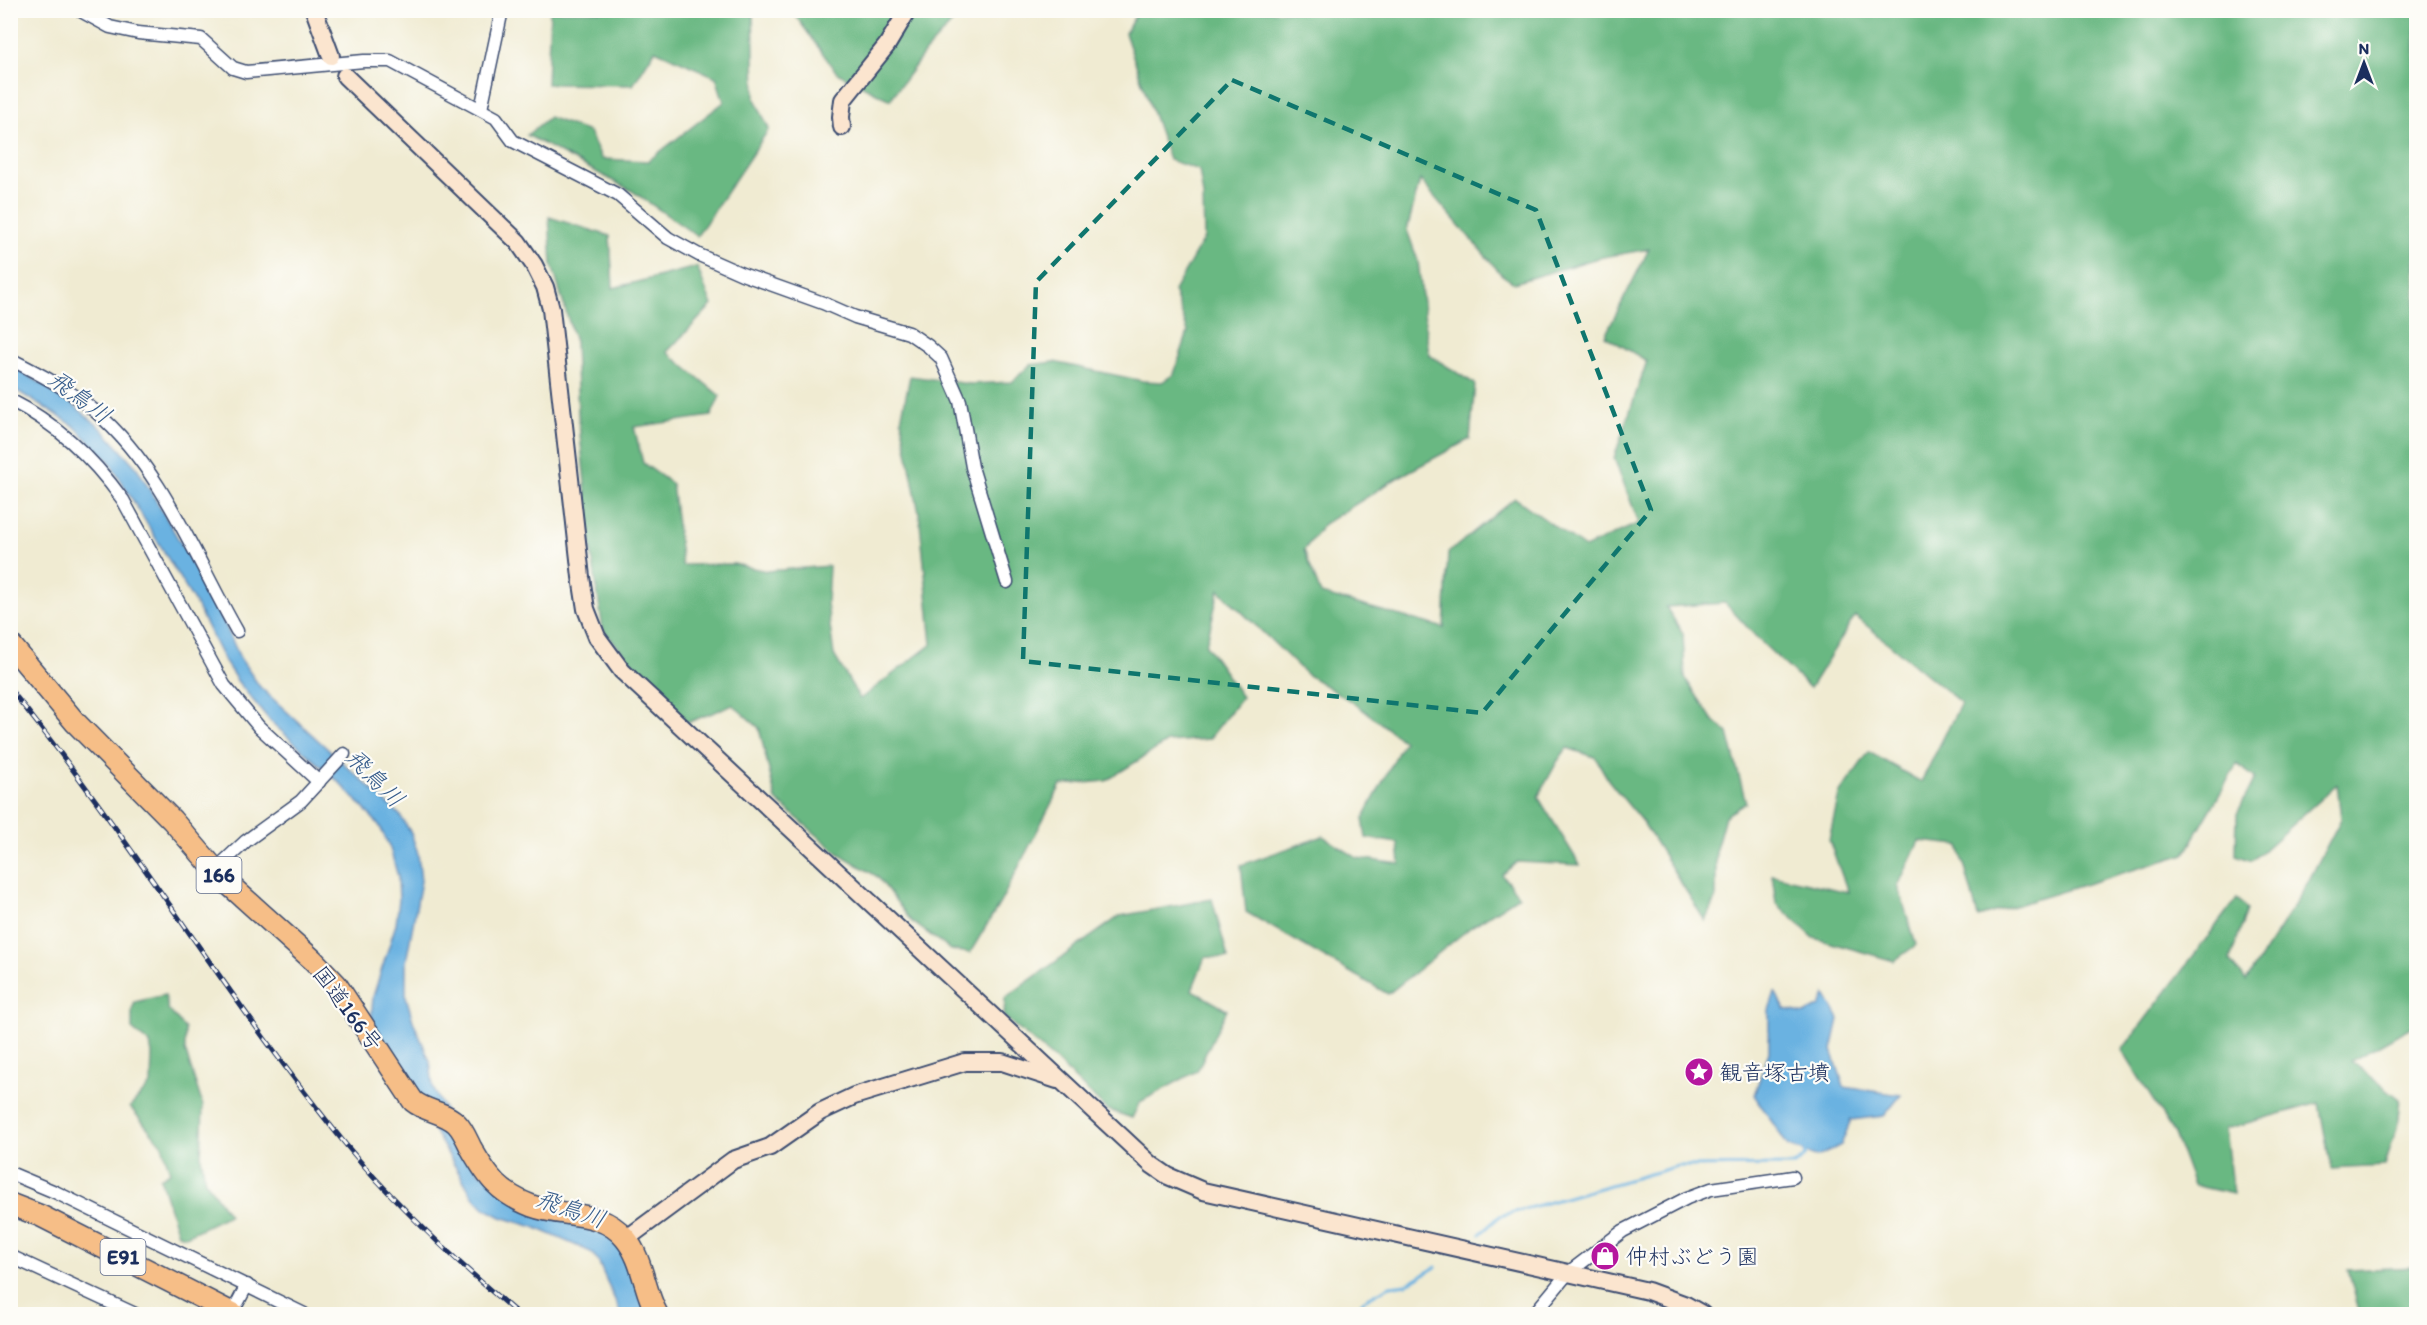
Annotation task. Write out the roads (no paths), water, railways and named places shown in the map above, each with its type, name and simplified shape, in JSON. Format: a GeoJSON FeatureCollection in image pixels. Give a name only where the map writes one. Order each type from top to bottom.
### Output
{"type":"FeatureCollection","features":[{"type":"Feature","properties":{"kind":"highway","name":"国道166号"},"geometry":{"type":"LineString","coordinates":[[10,644],[75,722],[172,820],[215,870],[336,984],[413,1101],[422,1109],[449,1118],[457,1124],[488,1177],[509,1195],[534,1206],[586,1215],[607,1224],[626,1239],[657,1314]]}},
{"type":"Feature","properties":{"kind":"highway","name":"E91"},"geometry":{"type":"LineString","coordinates":[[10,1204],[41,1216],[236,1308]]}},
{"type":"Feature","properties":{"kind":"highway","name":"E91"},"geometry":{"type":"LineString","coordinates":[[10,1212],[174,1289],[220,1314]]}},
{"type":"Feature","properties":{"kind":"street"},"geometry":{"type":"LineString","coordinates":[[79,10],[110,27],[138,33],[201,39],[233,68],[246,72],[364,61],[390,61],[496,118],[513,141],[618,195],[668,238],[699,255],[855,317],[909,333],[941,358],[960,401],[972,467],[1007,582]]}},
{"type":"Feature","properties":{"kind":"street"},"geometry":{"type":"LineString","coordinates":[[314,10],[331,56]]}},
{"type":"Feature","properties":{"kind":"street"},"geometry":{"type":"LineString","coordinates":[[481,109],[501,10]]}},
{"type":"Feature","properties":{"kind":"street"},"geometry":{"type":"LineString","coordinates":[[842,127],[843,100],[887,45],[908,10]]}},
{"type":"Feature","properties":{"kind":"street"},"geometry":{"type":"LineString","coordinates":[[345,76],[518,242],[534,265],[545,287],[555,336],[583,595],[597,637],[622,671],[1152,1165],[1168,1176],[1203,1191],[1648,1291],[1686,1305],[1702,1314]]}},
{"type":"Feature","properties":{"kind":"street"},"geometry":{"type":"LineString","coordinates":[[10,359],[76,397],[119,434],[167,499],[237,631]]}},
{"type":"Feature","properties":{"kind":"street"},"geometry":{"type":"LineString","coordinates":[[10,400],[32,411],[68,438],[105,475],[123,500],[224,685],[259,727],[322,778]]}},
{"type":"Feature","properties":{"kind":"street"},"geometry":{"type":"LineString","coordinates":[[215,870],[246,842],[301,801],[342,756]]}},
{"type":"Feature","properties":{"kind":"street"},"geometry":{"type":"LineString","coordinates":[[626,1239],[733,1160],[770,1147],[820,1112],[854,1096],[965,1062],[1002,1062],[1062,1081]]}},
{"type":"Feature","properties":{"kind":"street"},"geometry":{"type":"LineString","coordinates":[[10,1173],[55,1192],[304,1314]]}},
{"type":"Feature","properties":{"kind":"street"},"geometry":{"type":"LineString","coordinates":[[1534,1314],[1568,1273],[1623,1231],[1687,1198],[1711,1189],[1793,1177]]}},
{"type":"Feature","properties":{"kind":"street"},"geometry":{"type":"LineString","coordinates":[[10,1256],[135,1314]]}},
{"type":"Feature","properties":{"kind":"street"},"geometry":{"type":"LineString","coordinates":[[236,1308],[247,1285]]}},
{"type":"Feature","properties":{"kind":"water"},"geometry":{"type":"Polygon","coordinates":[[[11,366],[63,396],[102,429],[137,468],[215,602],[240,658],[260,687],[400,815],[411,833],[418,854],[421,881],[406,962],[406,996],[413,1021],[430,1061],[433,1088],[479,1173],[578,1218],[620,1242],[650,1314],[621,1314],[598,1261],[591,1252],[534,1227],[501,1217],[484,1208],[472,1195],[371,1023],[373,997],[396,924],[399,900],[398,877],[390,848],[379,825],[342,785],[271,722],[238,682],[225,662],[195,603],[109,461],[73,425],[11,387],[11,366]]]}},
{"type":"Feature","properties":{"kind":"water"},"geometry":{"type":"Polygon","coordinates":[[[1775,992],[1785,1009],[1805,1014],[1820,1006],[1825,994],[1839,1019],[1832,1050],[1844,1087],[1901,1095],[1884,1116],[1851,1120],[1841,1145],[1818,1157],[1788,1146],[1754,1095],[1769,1052],[1769,1010],[1775,992]]]}},
{"type":"Feature","properties":{"kind":"waterway"},"geometry":{"type":"LineString","coordinates":[[1480,1234],[1500,1216],[1678,1166],[1794,1165],[1805,1157],[1806,1151]]}},
{"type":"Feature","properties":{"kind":"waterway"},"geometry":{"type":"LineString","coordinates":[[1352,1314],[1364,1300],[1390,1286],[1407,1284],[1436,1267]]}},
{"type":"Feature","properties":{"kind":"railway"},"geometry":{"type":"LineString","coordinates":[[10,689],[54,745],[261,1033],[347,1146],[429,1234],[518,1314]]}},
{"type":"Feature","properties":{"kind":"place","name":"観音塚古墳"},"geometry":{"type":"Point","coordinates":[1699,1072]}},
{"type":"Feature","properties":{"kind":"place","name":"仲村ぶどう園"},"geometry":{"type":"Point","coordinates":[1605,1256]}},
{"type":"Feature","properties":{"kind":"water label","name":"飛鳥川"},"geometry":{"type":"Point","coordinates":[80,397]}},
{"type":"Feature","properties":{"kind":"water label","name":"飛鳥川"},"geometry":{"type":"Point","coordinates":[375,778]}},
{"type":"Feature","properties":{"kind":"water label","name":"飛鳥川"},"geometry":{"type":"Point","coordinates":[571,1209]}}]}
